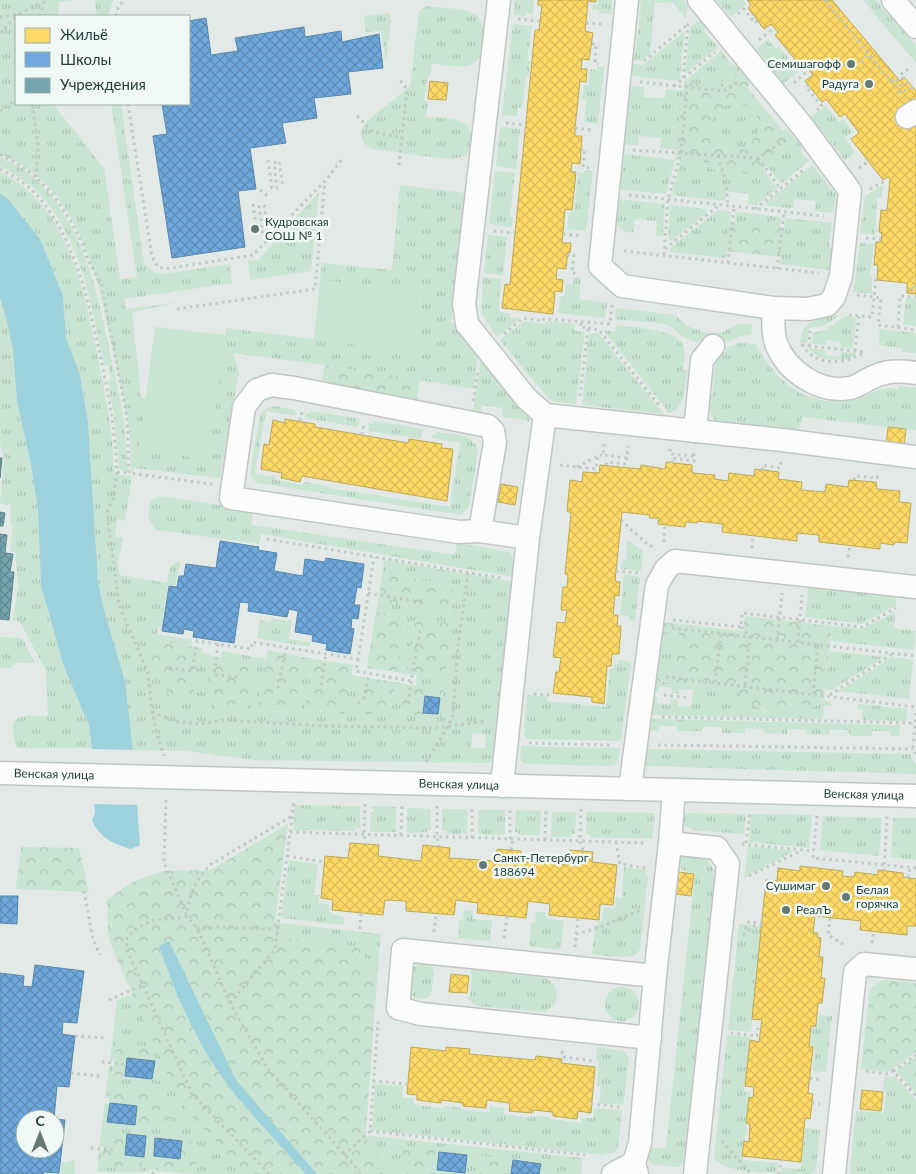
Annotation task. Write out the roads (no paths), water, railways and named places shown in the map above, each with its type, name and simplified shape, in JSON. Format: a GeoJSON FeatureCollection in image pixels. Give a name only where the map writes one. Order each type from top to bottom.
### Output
{"type":"FeatureCollection","features":[{"type":"Feature","properties":{"kind":"street"},"geometry":{"type":"LineString","coordinates":[[627,0],[600,266],[622,286],[774,308],[808,309],[827,305],[834,297],[841,276],[850,191],[803,127],[730,40],[696,10]]}},
{"type":"Feature","properties":{"kind":"street"},"geometry":{"type":"LineString","coordinates":[[893,0],[916,27]]}},
{"type":"Feature","properties":{"kind":"street"},"geometry":{"type":"LineString","coordinates":[[504,9],[464,314],[467,324],[526,398],[544,415],[782,440],[916,457]]}},
{"type":"Feature","properties":{"kind":"street"},"geometry":{"type":"LineString","coordinates":[[774,308],[775,342],[785,359],[808,380],[823,386],[851,388],[878,374],[908,372]]}},
{"type":"Feature","properties":{"kind":"street"},"geometry":{"type":"LineString","coordinates":[[686,430],[702,360],[713,346]]}},
{"type":"Feature","properties":{"kind":"street"},"geometry":{"type":"LineString","coordinates":[[480,531],[495,442],[492,431],[488,426],[295,381],[271,385],[257,390],[244,407],[231,498],[459,532],[480,531],[528,538]]}},
{"type":"Feature","properties":{"kind":"street"},"geometry":{"type":"LineString","coordinates":[[502,786],[528,538],[544,415]]}},
{"type":"Feature","properties":{"kind":"street"},"geometry":{"type":"LineString","coordinates":[[630,789],[657,585],[666,569],[670,553],[909,595]]}},
{"type":"Feature","properties":{"kind":"street","name":"Венская улица"},"geometry":{"type":"LineString","coordinates":[[0,774],[916,796]]}},
{"type":"Feature","properties":{"kind":"street"},"geometry":{"type":"LineString","coordinates":[[613,1174],[635,1168],[640,1143],[674,790]]}},
{"type":"Feature","properties":{"kind":"street"},"geometry":{"type":"LineString","coordinates":[[670,844],[717,848],[728,864],[696,1174]]}},
{"type":"Feature","properties":{"kind":"street"},"geometry":{"type":"LineString","coordinates":[[650,1038],[421,1014],[398,1008],[403,950],[655,976]]}},
{"type":"Feature","properties":{"kind":"street"},"geometry":{"type":"LineString","coordinates":[[834,1174],[837,1074],[855,972],[864,964],[916,969]]}},
{"type":"Feature","properties":{"kind":"water"},"geometry":{"type":"Polygon","coordinates":[[[0,194],[7,198],[40,239],[63,296],[66,338],[80,375],[88,422],[98,582],[104,610],[125,681],[133,750],[140,845],[131,849],[108,840],[92,821],[95,813],[89,725],[64,667],[41,586],[38,510],[31,465],[17,401],[13,350],[0,299],[0,194]]]}},
{"type":"Feature","properties":{"kind":"water"},"geometry":{"type":"Polygon","coordinates":[[[169,941],[236,1080],[317,1174],[306,1174],[239,1099],[209,1058],[184,1011],[159,946],[169,941]]]}},
{"type":"Feature","properties":{"kind":"place","name":"Семишагофф"},"geometry":{"type":"Point","coordinates":[851,64]}},
{"type":"Feature","properties":{"kind":"place","name":"Радуга"},"geometry":{"type":"Point","coordinates":[869,84]}},
{"type":"Feature","properties":{"kind":"place","name":"Кудровская СОШ № 1"},"geometry":{"type":"Point","coordinates":[255,229]}},
{"type":"Feature","properties":{"kind":"place","name":"Санкт-Петербург 188694"},"geometry":{"type":"Point","coordinates":[483,865]}},
{"type":"Feature","properties":{"kind":"place","name":"Сушимаг"},"geometry":{"type":"Point","coordinates":[826,886]}},
{"type":"Feature","properties":{"kind":"place","name":"Белая горячка"},"geometry":{"type":"Point","coordinates":[846,897]}},
{"type":"Feature","properties":{"kind":"place","name":"РеалЪ"},"geometry":{"type":"Point","coordinates":[786,910]}}]}
